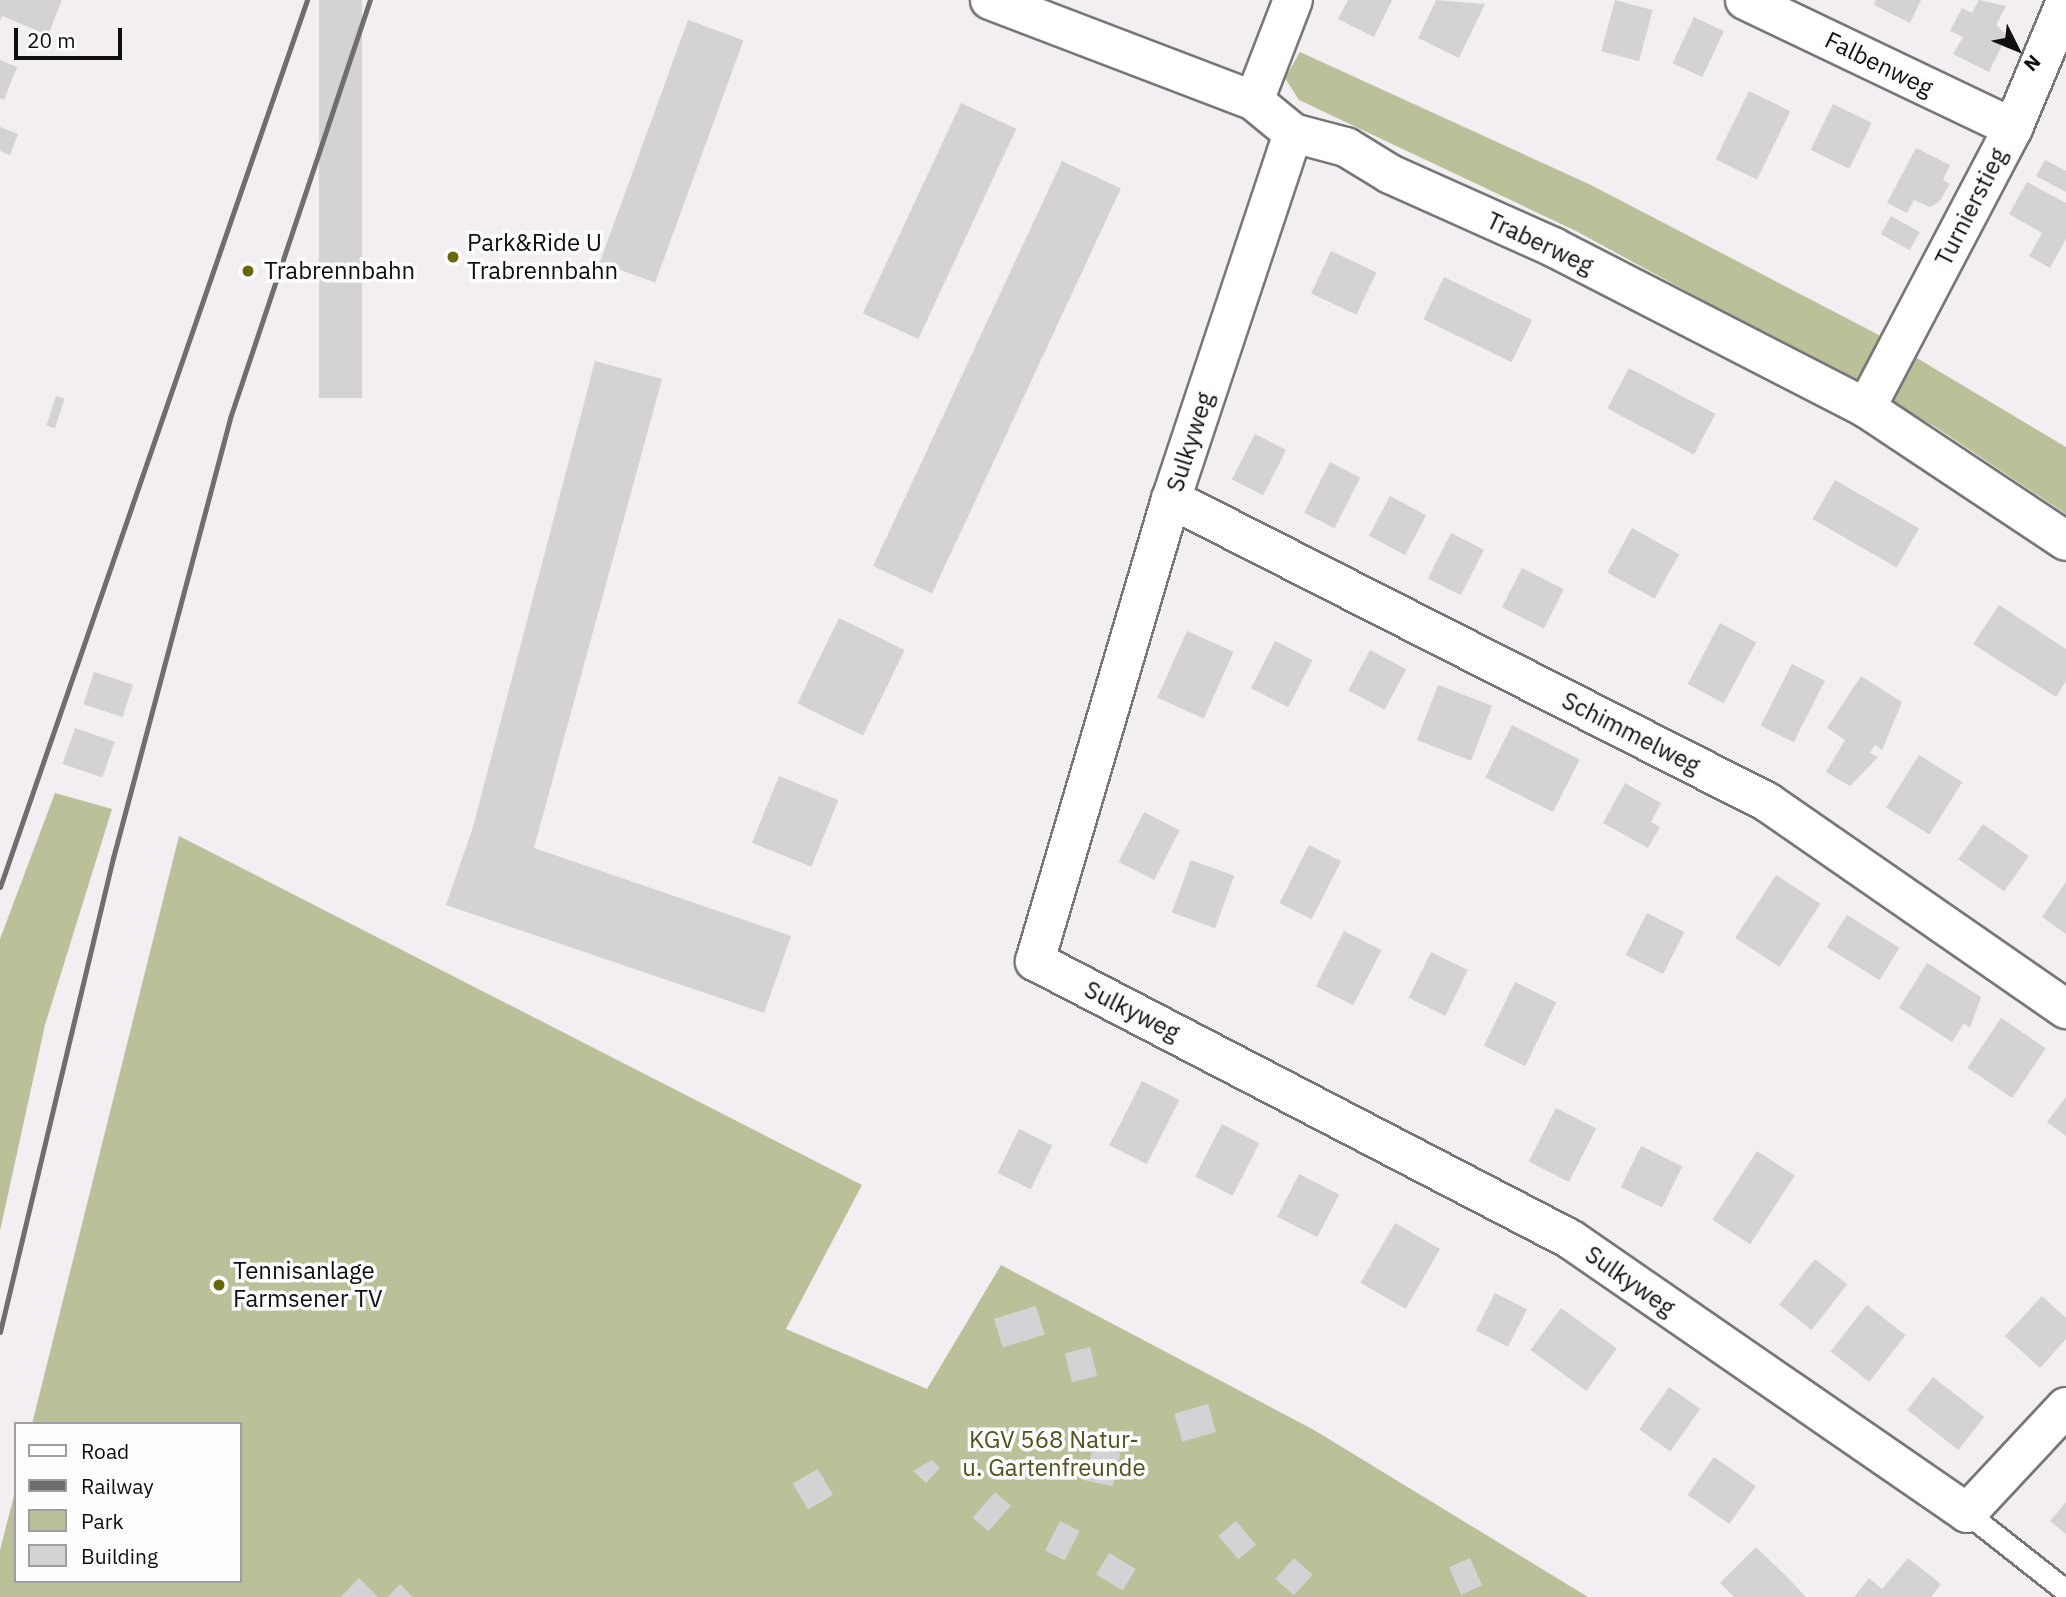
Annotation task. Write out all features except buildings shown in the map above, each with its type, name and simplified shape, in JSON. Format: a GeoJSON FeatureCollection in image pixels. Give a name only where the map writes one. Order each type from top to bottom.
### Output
{"type":"FeatureCollection","features":[{"type":"Feature","properties":{"kind":"street","name":"Traberweg"},"geometry":{"type":"LineString","coordinates":[[990,0],[1254,100],[1293,133],[1346,147],[1866,408],[2066,541]]}},
{"type":"Feature","properties":{"kind":"street"},"geometry":{"type":"LineString","coordinates":[[1254,100],[1293,0]]}},
{"type":"Feature","properties":{"kind":"street","name":"Falbenweg"},"geometry":{"type":"LineString","coordinates":[[1745,0],[2013,128]]}},
{"type":"Feature","properties":{"kind":"street","name":"Turnierstieg"},"geometry":{"type":"LineString","coordinates":[[1866,408],[2013,128],[2066,1]]}},
{"type":"Feature","properties":{"kind":"street","name":"Sulkyweg"},"geometry":{"type":"LineString","coordinates":[[1293,133],[1171,499],[1035,961],[1570,1239],[1967,1513]]}},
{"type":"Feature","properties":{"kind":"street","name":"Schimmelweg"},"geometry":{"type":"LineString","coordinates":[[1171,499],[1767,802],[2066,1009]]}},
{"type":"Feature","properties":{"kind":"street"},"geometry":{"type":"LineString","coordinates":[[1967,1513],[2066,1407]]}},
{"type":"Feature","properties":{"kind":"lane"},"geometry":{"type":"LineString","coordinates":[[1967,1513],[2066,1591]]}},
{"type":"Feature","properties":{"kind":"green space"},"geometry":{"type":"Polygon","coordinates":[[[1300,52],[1591,185],[1875,333],[2066,447],[2066,514],[1934,426],[1576,231],[1299,100],[1285,78],[1300,52]]]}},
{"type":"Feature","properties":{"kind":"green space"},"geometry":{"type":"Polygon","coordinates":[[[55,793],[112,809],[45,1025],[0,1231],[0,939],[55,793]]]}},
{"type":"Feature","properties":{"kind":"green space","name":"KGV 568 Natur- u. Gartenfreunde"},"geometry":{"type":"Polygon","coordinates":[[[179,836],[862,1185],[786,1329],[927,1389],[1001,1265],[1314,1430],[1588,1597],[0,1597],[0,1550],[14,1496],[14,1583],[242,1583],[242,1422],[32,1422],[179,836]]]}},
{"type":"Feature","properties":{"kind":"railway"},"geometry":{"type":"LineString","coordinates":[[0,887],[307,0]]}},
{"type":"Feature","properties":{"kind":"railway"},"geometry":{"type":"LineString","coordinates":[[0,1332],[113,858],[230,418],[370,0]]}},
{"type":"Feature","properties":{"kind":"place","name":"Park&Ride U Trabrennbahn"},"geometry":{"type":"Point","coordinates":[453,257]}},
{"type":"Feature","properties":{"kind":"place","name":"Trabrennbahn"},"geometry":{"type":"Point","coordinates":[248,271]}},
{"type":"Feature","properties":{"kind":"place","name":"Tennisanlage Farmsener TV"},"geometry":{"type":"Point","coordinates":[219,1285]}}]}
